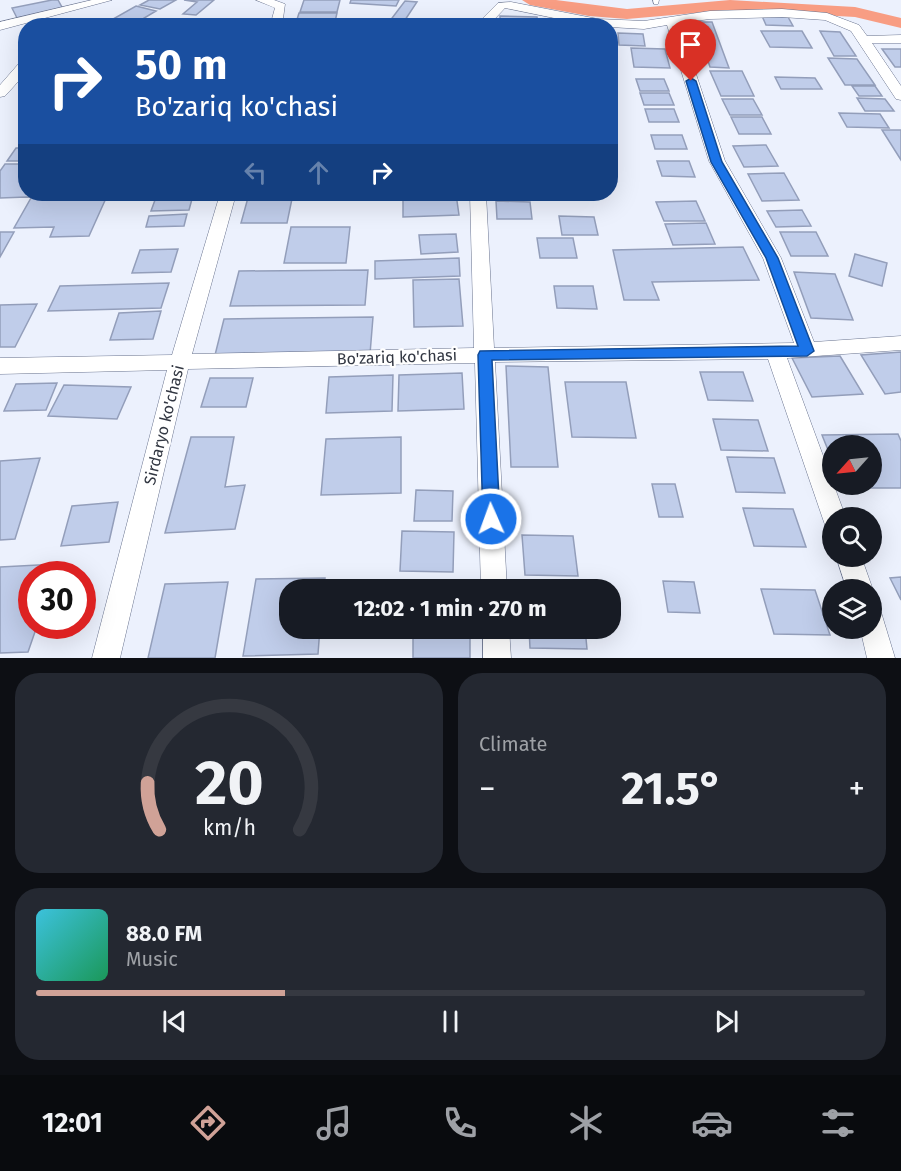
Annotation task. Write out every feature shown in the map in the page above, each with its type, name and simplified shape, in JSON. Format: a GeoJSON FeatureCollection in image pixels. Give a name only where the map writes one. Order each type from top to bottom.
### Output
{"type":"FeatureCollection","features":[{"type":"Feature","properties":{"kind":"street"},"geometry":{"type":"LineString","coordinates":[[56,18],[106,0]]}},
{"type":"Feature","properties":{"kind":"street"},"geometry":{"type":"LineString","coordinates":[[262,0],[281,6],[278,18]]}},
{"type":"Feature","properties":{"kind":"street"},"geometry":{"type":"LineString","coordinates":[[489,18],[502,5],[511,5],[574,18]]}},
{"type":"Feature","properties":{"kind":"street"},"geometry":{"type":"LineString","coordinates":[[618,24],[644,25],[710,15],[827,16],[855,28],[901,96]]}},
{"type":"Feature","properties":{"kind":"street"},"geometry":{"type":"LineString","coordinates":[[672,21],[717,162],[772,258],[807,351]]}},
{"type":"Feature","properties":{"kind":"street"},"geometry":{"type":"LineString","coordinates":[[0,26],[18,24]]}},
{"type":"Feature","properties":{"kind":"street"},"geometry":{"type":"LineString","coordinates":[[861,40],[901,39]]}},
{"type":"Feature","properties":{"kind":"street"},"geometry":{"type":"LineString","coordinates":[[0,93],[18,73]]}},
{"type":"Feature","properties":{"kind":"street","name":"Sirdaryo ko'chasi"},"geometry":{"type":"LineString","coordinates":[[106,658],[179,364],[226,201]]}},
{"type":"Feature","properties":{"kind":"street"},"geometry":{"type":"LineString","coordinates":[[478,201],[494,579]]}},
{"type":"Feature","properties":{"kind":"street","name":"Bo'zariq ko'chasi"},"geometry":{"type":"LineString","coordinates":[[0,366],[179,364],[485,355],[775,352],[901,343]]}},
{"type":"Feature","properties":{"kind":"street"},"geometry":{"type":"LineString","coordinates":[[775,352],[830,507]]}},
{"type":"Feature","properties":{"kind":"street"},"geometry":{"type":"LineString","coordinates":[[496,639],[497,658]]}},
{"type":"Feature","properties":{"kind":"street"},"geometry":{"type":"LineString","coordinates":[[876,639],[881,658]]}},
{"type":"Feature","properties":{"kind":"building"},"geometry":{"type":"Polygon","coordinates":[[[58,0],[63,9],[17,18],[12,8],[58,0]]]}},
{"type":"Feature","properties":{"kind":"building"},"geometry":{"type":"Polygon","coordinates":[[[149,0],[176,0],[160,9],[140,5],[149,0]]]}},
{"type":"Feature","properties":{"kind":"building"},"geometry":{"type":"Polygon","coordinates":[[[184,0],[214,0],[196,15],[183,14],[197,2],[184,0]]]}},
{"type":"Feature","properties":{"kind":"building"},"geometry":{"type":"Polygon","coordinates":[[[304,0],[340,0],[337,12],[300,12],[304,0]]]}},
{"type":"Feature","properties":{"kind":"building"},"geometry":{"type":"Polygon","coordinates":[[[351,0],[399,0],[396,6],[350,3],[351,0]]]}},
{"type":"Feature","properties":{"kind":"building"},"geometry":{"type":"Polygon","coordinates":[[[405,1],[417,2],[406,18],[392,18],[405,1]]]}},
{"type":"Feature","properties":{"kind":"building"},"geometry":{"type":"Polygon","coordinates":[[[136,6],[156,11],[144,18],[115,18],[136,6]]]}},
{"type":"Feature","properties":{"kind":"building"},"geometry":{"type":"Polygon","coordinates":[[[299,13],[337,13],[336,18],[297,18],[299,13]]]}},
{"type":"Feature","properties":{"kind":"building"},"geometry":{"type":"Polygon","coordinates":[[[500,16],[537,18],[500,18],[500,16]]]}},
{"type":"Feature","properties":{"kind":"building"},"geometry":{"type":"Polygon","coordinates":[[[762,16],[788,17],[793,26],[766,25],[762,16]]]}},
{"type":"Feature","properties":{"kind":"building"},"geometry":{"type":"Polygon","coordinates":[[[695,22],[712,22],[729,68],[710,67],[695,22]]]}},
{"type":"Feature","properties":{"kind":"building"},"geometry":{"type":"Polygon","coordinates":[[[761,31],[802,31],[812,48],[770,47],[761,31]]]}},
{"type":"Feature","properties":{"kind":"building"},"geometry":{"type":"Polygon","coordinates":[[[820,31],[840,32],[856,56],[834,56],[820,31]]]}},
{"type":"Feature","properties":{"kind":"building"},"geometry":{"type":"Polygon","coordinates":[[[618,33],[643,34],[645,46],[619,45],[618,33]]]}},
{"type":"Feature","properties":{"kind":"building"},"geometry":{"type":"Polygon","coordinates":[[[631,48],[665,49],[670,68],[634,67],[631,48]]]}},
{"type":"Feature","properties":{"kind":"building"},"geometry":{"type":"Polygon","coordinates":[[[882,49],[901,49],[901,67],[895,67],[882,49]]]}},
{"type":"Feature","properties":{"kind":"building"},"geometry":{"type":"Polygon","coordinates":[[[828,58],[857,59],[875,85],[845,85],[828,58]]]}},
{"type":"Feature","properties":{"kind":"building"},"geometry":{"type":"Polygon","coordinates":[[[710,71],[742,71],[754,96],[721,96],[710,71]]]}},
{"type":"Feature","properties":{"kind":"building"},"geometry":{"type":"Polygon","coordinates":[[[775,77],[815,78],[822,89],[781,89],[775,77]]]}},
{"type":"Feature","properties":{"kind":"building"},"geometry":{"type":"Polygon","coordinates":[[[636,79],[664,79],[669,91],[640,91],[636,79]]]}},
{"type":"Feature","properties":{"kind":"building"},"geometry":{"type":"Polygon","coordinates":[[[852,86],[875,86],[882,96],[859,96],[852,86]]]}},
{"type":"Feature","properties":{"kind":"building"},"geometry":{"type":"Polygon","coordinates":[[[640,93],[669,93],[674,105],[644,105],[640,93]]]}},
{"type":"Feature","properties":{"kind":"building"},"geometry":{"type":"Polygon","coordinates":[[[857,98],[885,99],[894,111],[865,111],[857,98]]]}},
{"type":"Feature","properties":{"kind":"building"},"geometry":{"type":"Polygon","coordinates":[[[722,99],[753,99],[762,115],[730,115],[722,99]]]}},
{"type":"Feature","properties":{"kind":"building"},"geometry":{"type":"Polygon","coordinates":[[[645,109],[674,109],[679,122],[649,122],[645,109]]]}},
{"type":"Feature","properties":{"kind":"building"},"geometry":{"type":"Polygon","coordinates":[[[839,113],[880,114],[889,128],[847,127],[839,113]]]}},
{"type":"Feature","properties":{"kind":"building"},"geometry":{"type":"Polygon","coordinates":[[[731,117],[762,117],[771,134],[739,134],[731,117]]]}},
{"type":"Feature","properties":{"kind":"building"},"geometry":{"type":"Polygon","coordinates":[[[882,130],[901,130],[901,160],[882,130]]]}},
{"type":"Feature","properties":{"kind":"building"},"geometry":{"type":"Polygon","coordinates":[[[651,135],[682,135],[687,149],[655,149],[651,135]]]}},
{"type":"Feature","properties":{"kind":"building"},"geometry":{"type":"Polygon","coordinates":[[[766,145],[778,166],[744,167],[733,146],[766,145]]]}},
{"type":"Feature","properties":{"kind":"building"},"geometry":{"type":"Polygon","coordinates":[[[16,148],[18,148],[18,161],[7,161],[16,148]]]}},
{"type":"Feature","properties":{"kind":"building"},"geometry":{"type":"Polygon","coordinates":[[[657,161],[689,161],[695,177],[662,176],[657,161]]]}},
{"type":"Feature","properties":{"kind":"building"},"geometry":{"type":"Polygon","coordinates":[[[5,164],[18,164],[18,197],[0,198],[0,171],[5,164]]]}},
{"type":"Feature","properties":{"kind":"building"},"geometry":{"type":"Polygon","coordinates":[[[784,173],[799,200],[762,201],[748,174],[784,173]]]}},
{"type":"Feature","properties":{"kind":"building"},"geometry":{"type":"Polygon","coordinates":[[[29,201],[105,201],[89,236],[50,237],[54,227],[14,228],[29,201]]]}},
{"type":"Feature","properties":{"kind":"building"},"geometry":{"type":"Polygon","coordinates":[[[155,201],[191,201],[189,210],[151,211],[155,201]]]}},
{"type":"Feature","properties":{"kind":"building"},"geometry":{"type":"Polygon","coordinates":[[[247,201],[292,201],[287,223],[241,223],[247,201]]]}},
{"type":"Feature","properties":{"kind":"building"},"geometry":{"type":"Polygon","coordinates":[[[403,201],[457,201],[459,215],[403,217],[403,201]]]}},
{"type":"Feature","properties":{"kind":"building"},"geometry":{"type":"Polygon","coordinates":[[[496,201],[530,202],[532,219],[497,219],[496,201]]]}},
{"type":"Feature","properties":{"kind":"building"},"geometry":{"type":"Polygon","coordinates":[[[696,201],[705,221],[664,221],[656,202],[696,201]]]}},
{"type":"Feature","properties":{"kind":"building"},"geometry":{"type":"Polygon","coordinates":[[[802,210],[811,226],[776,227],[767,211],[802,210]]]}},
{"type":"Feature","properties":{"kind":"building"},"geometry":{"type":"Polygon","coordinates":[[[187,214],[184,226],[146,227],[149,216],[187,214]]]}},
{"type":"Feature","properties":{"kind":"building"},"geometry":{"type":"Polygon","coordinates":[[[559,216],[594,217],[598,235],[562,235],[559,216]]]}},
{"type":"Feature","properties":{"kind":"building"},"geometry":{"type":"Polygon","coordinates":[[[706,223],[715,244],[673,245],[665,224],[706,223]]]}},
{"type":"Feature","properties":{"kind":"building"},"geometry":{"type":"Polygon","coordinates":[[[291,227],[350,227],[346,263],[284,263],[291,227]]]}},
{"type":"Feature","properties":{"kind":"building"},"geometry":{"type":"Polygon","coordinates":[[[0,232],[14,232],[0,257],[0,232]]]}},
{"type":"Feature","properties":{"kind":"building"},"geometry":{"type":"Polygon","coordinates":[[[780,232],[816,232],[828,256],[791,256],[780,232]]]}},
{"type":"Feature","properties":{"kind":"building"},"geometry":{"type":"Polygon","coordinates":[[[456,234],[458,252],[421,254],[419,235],[456,234]]]}},
{"type":"Feature","properties":{"kind":"building"},"geometry":{"type":"Polygon","coordinates":[[[537,238],[573,238],[577,258],[540,258],[537,238]]]}},
{"type":"Feature","properties":{"kind":"building"},"geometry":{"type":"Polygon","coordinates":[[[743,247],[759,280],[652,282],[659,300],[624,300],[613,250],[743,247]]]}},
{"type":"Feature","properties":{"kind":"building"},"geometry":{"type":"Polygon","coordinates":[[[178,249],[171,272],[132,273],[140,250],[178,249]]]}},
{"type":"Feature","properties":{"kind":"building"},"geometry":{"type":"Polygon","coordinates":[[[855,254],[887,263],[882,286],[849,276],[855,254]]]}},
{"type":"Feature","properties":{"kind":"building"},"geometry":{"type":"Polygon","coordinates":[[[459,258],[460,276],[375,279],[375,261],[459,258]]]}},
{"type":"Feature","properties":{"kind":"building"},"geometry":{"type":"Polygon","coordinates":[[[368,270],[365,305],[230,306],[239,271],[368,270]]]}},
{"type":"Feature","properties":{"kind":"building"},"geometry":{"type":"Polygon","coordinates":[[[794,272],[835,274],[853,320],[811,318],[794,272]]]}},
{"type":"Feature","properties":{"kind":"building"},"geometry":{"type":"Polygon","coordinates":[[[459,279],[463,326],[414,327],[413,280],[459,279]]]}},
{"type":"Feature","properties":{"kind":"building"},"geometry":{"type":"Polygon","coordinates":[[[169,283],[161,308],[48,311],[60,286],[169,283]]]}},
{"type":"Feature","properties":{"kind":"building"},"geometry":{"type":"Polygon","coordinates":[[[554,286],[593,286],[597,309],[557,308],[554,286]]]}},
{"type":"Feature","properties":{"kind":"building"},"geometry":{"type":"Polygon","coordinates":[[[37,304],[15,347],[0,347],[0,305],[37,304]]]}},
{"type":"Feature","properties":{"kind":"building"},"geometry":{"type":"Polygon","coordinates":[[[161,311],[153,339],[110,340],[119,313],[161,311]]]}},
{"type":"Feature","properties":{"kind":"building"},"geometry":{"type":"Polygon","coordinates":[[[373,317],[370,354],[215,355],[224,319],[373,317]]]}},
{"type":"Feature","properties":{"kind":"building"},"geometry":{"type":"Polygon","coordinates":[[[901,352],[901,392],[885,394],[861,355],[901,352]]]}},
{"type":"Feature","properties":{"kind":"building"},"geometry":{"type":"Polygon","coordinates":[[[840,356],[863,394],[812,397],[792,358],[840,356]]]}},
{"type":"Feature","properties":{"kind":"building"},"geometry":{"type":"Polygon","coordinates":[[[506,366],[548,367],[558,467],[511,467],[506,366]]]}},
{"type":"Feature","properties":{"kind":"building"},"geometry":{"type":"Polygon","coordinates":[[[700,372],[743,372],[753,401],[708,400],[700,372]]]}},
{"type":"Feature","properties":{"kind":"building"},"geometry":{"type":"Polygon","coordinates":[[[462,373],[464,409],[398,411],[399,375],[462,373]]]}},
{"type":"Feature","properties":{"kind":"building"},"geometry":{"type":"Polygon","coordinates":[[[393,375],[392,411],[326,413],[329,377],[393,375]]]}},
{"type":"Feature","properties":{"kind":"building"},"geometry":{"type":"Polygon","coordinates":[[[210,378],[253,378],[246,407],[201,407],[210,378]]]}},
{"type":"Feature","properties":{"kind":"building"},"geometry":{"type":"Polygon","coordinates":[[[565,382],[626,382],[636,438],[572,437],[565,382]]]}},
{"type":"Feature","properties":{"kind":"building"},"geometry":{"type":"Polygon","coordinates":[[[57,383],[46,410],[4,411],[16,384],[57,383]]]}},
{"type":"Feature","properties":{"kind":"building"},"geometry":{"type":"Polygon","coordinates":[[[64,385],[131,387],[117,419],[48,416],[64,385]]]}},
{"type":"Feature","properties":{"kind":"building"},"geometry":{"type":"Polygon","coordinates":[[[713,419],[758,420],[768,451],[721,450],[713,419]]]}},
{"type":"Feature","properties":{"kind":"building"},"geometry":{"type":"Polygon","coordinates":[[[898,434],[901,441],[901,488],[882,488],[882,435],[822,435],[898,434]]]}},
{"type":"Feature","properties":{"kind":"building"},"geometry":{"type":"Polygon","coordinates":[[[191,437],[234,437],[225,487],[245,485],[235,529],[165,533],[191,437]]]}},
{"type":"Feature","properties":{"kind":"building"},"geometry":{"type":"Polygon","coordinates":[[[401,437],[401,493],[321,495],[326,439],[401,437]]]}},
{"type":"Feature","properties":{"kind":"building"},"geometry":{"type":"Polygon","coordinates":[[[727,457],[774,458],[785,493],[736,492],[727,457]]]}},
{"type":"Feature","properties":{"kind":"building"},"geometry":{"type":"Polygon","coordinates":[[[40,458],[15,539],[0,540],[0,461],[40,458]]]}},
{"type":"Feature","properties":{"kind":"building"},"geometry":{"type":"Polygon","coordinates":[[[652,484],[675,484],[683,517],[659,517],[652,484]]]}},
{"type":"Feature","properties":{"kind":"building"},"geometry":{"type":"Polygon","coordinates":[[[416,490],[453,491],[452,521],[414,521],[416,490]]]}},
{"type":"Feature","properties":{"kind":"building"},"geometry":{"type":"Polygon","coordinates":[[[118,502],[109,542],[61,546],[72,506],[118,502]]]}},
{"type":"Feature","properties":{"kind":"building"},"geometry":{"type":"Polygon","coordinates":[[[743,508],[793,509],[806,547],[754,546],[743,508]]]}},
{"type":"Feature","properties":{"kind":"building"},"geometry":{"type":"Polygon","coordinates":[[[402,531],[454,532],[453,572],[400,571],[402,531]]]}},
{"type":"Feature","properties":{"kind":"building"},"geometry":{"type":"Polygon","coordinates":[[[522,535],[573,536],[578,576],[525,575],[522,535]]]}},
{"type":"Feature","properties":{"kind":"building"},"geometry":{"type":"Polygon","coordinates":[[[18,566],[18,639],[32,639],[28,652],[0,653],[0,567],[18,566]]]}},
{"type":"Feature","properties":{"kind":"building"},"geometry":{"type":"Polygon","coordinates":[[[901,577],[901,600],[890,578],[901,577]]]}},
{"type":"Feature","properties":{"kind":"building"},"geometry":{"type":"Polygon","coordinates":[[[325,578],[279,579],[279,639],[319,639],[318,654],[243,656],[256,579],[325,578]]]}},
{"type":"Feature","properties":{"kind":"building"},"geometry":{"type":"Polygon","coordinates":[[[663,581],[694,582],[700,613],[668,612],[663,581]]]}},
{"type":"Feature","properties":{"kind":"building"},"geometry":{"type":"Polygon","coordinates":[[[228,582],[215,658],[148,658],[165,584],[228,582]]]}},
{"type":"Feature","properties":{"kind":"building"},"geometry":{"type":"Polygon","coordinates":[[[761,589],[815,590],[822,611],[822,635],[774,634],[761,589]]]}},
{"type":"Feature","properties":{"kind":"building"},"geometry":{"type":"Polygon","coordinates":[[[413,639],[470,639],[470,658],[413,658],[413,639]]]}},
{"type":"Feature","properties":{"kind":"building"},"geometry":{"type":"Polygon","coordinates":[[[530,639],[586,639],[587,649],[530,648],[530,639]]]}},
{"type":"Feature","properties":{"kind":"waterway"},"geometry":{"type":"LineString","coordinates":[[530,0],[589,11],[627,14],[730,5],[855,12],[901,23]]}},
{"type":"Feature","properties":{"kind":"route"},"geometry":{"type":"LineString","coordinates":[[491,519],[485,355],[807,351],[772,258],[717,162],[691,81]]}}]}
